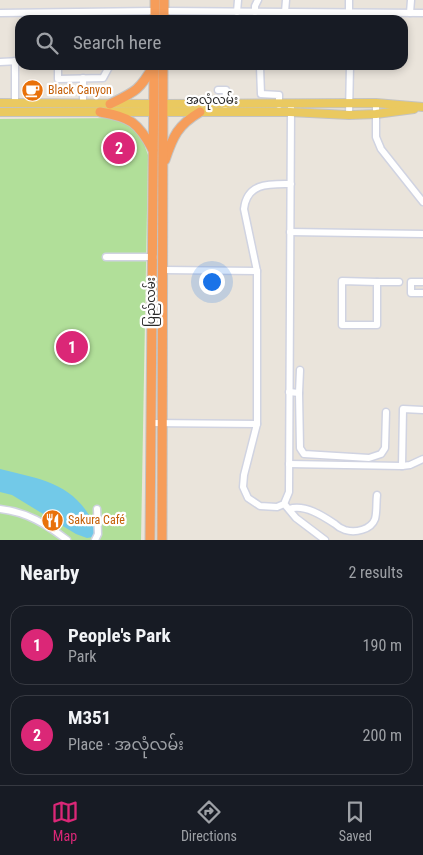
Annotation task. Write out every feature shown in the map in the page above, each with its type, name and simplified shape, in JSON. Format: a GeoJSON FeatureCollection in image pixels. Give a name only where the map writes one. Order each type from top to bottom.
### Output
{"type":"FeatureCollection","features":[{"type":"Feature","properties":{"kind":"highway"},"geometry":{"type":"LineString","coordinates":[[155,0],[160,15]]}},
{"type":"Feature","properties":{"kind":"highway"},"geometry":{"type":"LineString","coordinates":[[160,15],[164,0]]}},
{"type":"Feature","properties":{"kind":"highway"},"geometry":{"type":"LineString","coordinates":[[110,104],[135,91],[144,82],[151,70]]}},
{"type":"Feature","properties":{"kind":"highway","name":"ပြည်လမ်း"},"geometry":{"type":"LineString","coordinates":[[155,70],[159,108],[162,170],[164,270],[162,540]]}},
{"type":"Feature","properties":{"kind":"highway","name":"ပြည်လမ်း"},"geometry":{"type":"LineString","coordinates":[[150,540],[155,152],[163,70]]}},
{"type":"Feature","properties":{"kind":"highway"},"geometry":{"type":"LineString","coordinates":[[100,112],[122,116],[131,120],[146,136],[155,152]]}},
{"type":"Feature","properties":{"kind":"highway"},"geometry":{"type":"LineString","coordinates":[[162,170],[172,138],[188,119],[200,112]]}},
{"type":"Feature","properties":{"kind":"main road","name":"အလုံလမ်း"},"geometry":{"type":"LineString","coordinates":[[0,103],[83,108],[100,112],[225,104],[279,105],[349,115],[376,114],[423,108]]}},
{"type":"Feature","properties":{"kind":"main road","name":"အလုံလမ်း"},"geometry":{"type":"LineString","coordinates":[[0,112],[83,108],[110,104],[200,112],[376,103],[423,108]]}},
{"type":"Feature","properties":{"kind":"street"},"geometry":{"type":"LineString","coordinates":[[237,12],[238,0]]}},
{"type":"Feature","properties":{"kind":"street"},"geometry":{"type":"LineString","coordinates":[[255,12],[258,0]]}},
{"type":"Feature","properties":{"kind":"street"},"geometry":{"type":"LineString","coordinates":[[283,15],[286,0]]}},
{"type":"Feature","properties":{"kind":"street"},"geometry":{"type":"LineString","coordinates":[[349,0],[349,12]]}},
{"type":"Feature","properties":{"kind":"street"},"geometry":{"type":"LineString","coordinates":[[410,13],[411,0]]}},
{"type":"Feature","properties":{"kind":"street"},"geometry":{"type":"LineString","coordinates":[[176,15],[224,12],[380,12],[394,15]]}},
{"type":"Feature","properties":{"kind":"street"},"geometry":{"type":"LineString","coordinates":[[0,13],[107,15]]}},
{"type":"Feature","properties":{"kind":"street"},"geometry":{"type":"LineString","coordinates":[[403,15],[423,13]]}},
{"type":"Feature","properties":{"kind":"street"},"geometry":{"type":"LineString","coordinates":[[0,62],[15,61]]}},
{"type":"Feature","properties":{"kind":"street"},"geometry":{"type":"LineString","coordinates":[[15,103],[17,70]]}},
{"type":"Feature","properties":{"kind":"street"},"geometry":{"type":"LineString","coordinates":[[58,70],[58,79],[103,78],[107,70]]}},
{"type":"Feature","properties":{"kind":"street"},"geometry":{"type":"LineString","coordinates":[[260,70],[261,94],[279,95],[279,105]]}},
{"type":"Feature","properties":{"kind":"street"},"geometry":{"type":"LineString","coordinates":[[349,115],[350,70]]}},
{"type":"Feature","properties":{"kind":"street"},"geometry":{"type":"LineString","coordinates":[[83,78],[83,108]]}},
{"type":"Feature","properties":{"kind":"street"},"geometry":{"type":"LineString","coordinates":[[218,90],[226,90],[225,104]]}},
{"type":"Feature","properties":{"kind":"street"},"geometry":{"type":"LineString","coordinates":[[376,103],[376,138],[381,149],[423,202]]}},
{"type":"Feature","properties":{"kind":"street"},"geometry":{"type":"LineString","coordinates":[[291,108],[289,464],[287,506],[296,518],[325,540]]}},
{"type":"Feature","properties":{"kind":"street"},"geometry":{"type":"LineString","coordinates":[[291,184],[259,187],[254,189],[245,200],[244,209],[257,271],[257,424],[242,487],[244,494],[252,502],[260,506],[287,506],[304,509],[322,516],[344,530],[357,531],[370,526],[374,519],[377,496]]}},
{"type":"Feature","properties":{"kind":"street"},"geometry":{"type":"LineString","coordinates":[[290,232],[423,234]]}},
{"type":"Feature","properties":{"kind":"street"},"geometry":{"type":"LineString","coordinates":[[106,257],[154,257]]}},
{"type":"Feature","properties":{"kind":"street"},"geometry":{"type":"LineString","coordinates":[[164,270],[257,271]]}},
{"type":"Feature","properties":{"kind":"street"},"geometry":{"type":"LineString","coordinates":[[377,282],[377,325],[342,325],[342,281],[399,282]]}},
{"type":"Feature","properties":{"kind":"street"},"geometry":{"type":"LineString","coordinates":[[423,282],[411,282],[411,292],[423,294]]}},
{"type":"Feature","properties":{"kind":"street"},"geometry":{"type":"LineString","coordinates":[[300,370],[300,448],[304,454],[370,458],[381,454],[385,448],[386,412]]}},
{"type":"Feature","properties":{"kind":"street"},"geometry":{"type":"LineString","coordinates":[[289,392],[300,393]]}},
{"type":"Feature","properties":{"kind":"street"},"geometry":{"type":"LineString","coordinates":[[402,466],[403,409],[423,410]]}},
{"type":"Feature","properties":{"kind":"street"},"geometry":{"type":"LineString","coordinates":[[151,422],[257,424]]}},
{"type":"Feature","properties":{"kind":"street"},"geometry":{"type":"LineString","coordinates":[[289,464],[402,466],[410,465],[423,459]]}},
{"type":"Feature","properties":{"kind":"street"},"geometry":{"type":"LineString","coordinates":[[0,508],[29,515],[48,525],[67,540]]}},
{"type":"Feature","properties":{"kind":"street"},"geometry":{"type":"LineString","coordinates":[[95,540],[98,534],[97,509]]}},
{"type":"Feature","properties":{"kind":"green space"},"geometry":{"type":"Polygon","coordinates":[[[121,118],[140,133],[148,155],[141,540],[0,540],[0,119],[121,118]]]}},
{"type":"Feature","properties":{"kind":"water"},"geometry":{"type":"Polygon","coordinates":[[[0,469],[50,483],[71,495],[81,504],[92,520],[95,528],[93,537],[87,538],[76,534],[12,495],[0,492],[0,469]]]}},
{"type":"Feature","properties":{"kind":"place","name":"Black Canyon"},"geometry":{"type":"Point","coordinates":[32,90]}},
{"type":"Feature","properties":{"kind":"place","name":"M351"},"geometry":{"type":"Point","coordinates":[119,148]}},
{"type":"Feature","properties":{"kind":"place","name":"People's Park"},"geometry":{"type":"Point","coordinates":[72,347]}},
{"type":"Feature","properties":{"kind":"place","name":"Sakura Café"},"geometry":{"type":"Point","coordinates":[52,520]}}]}
